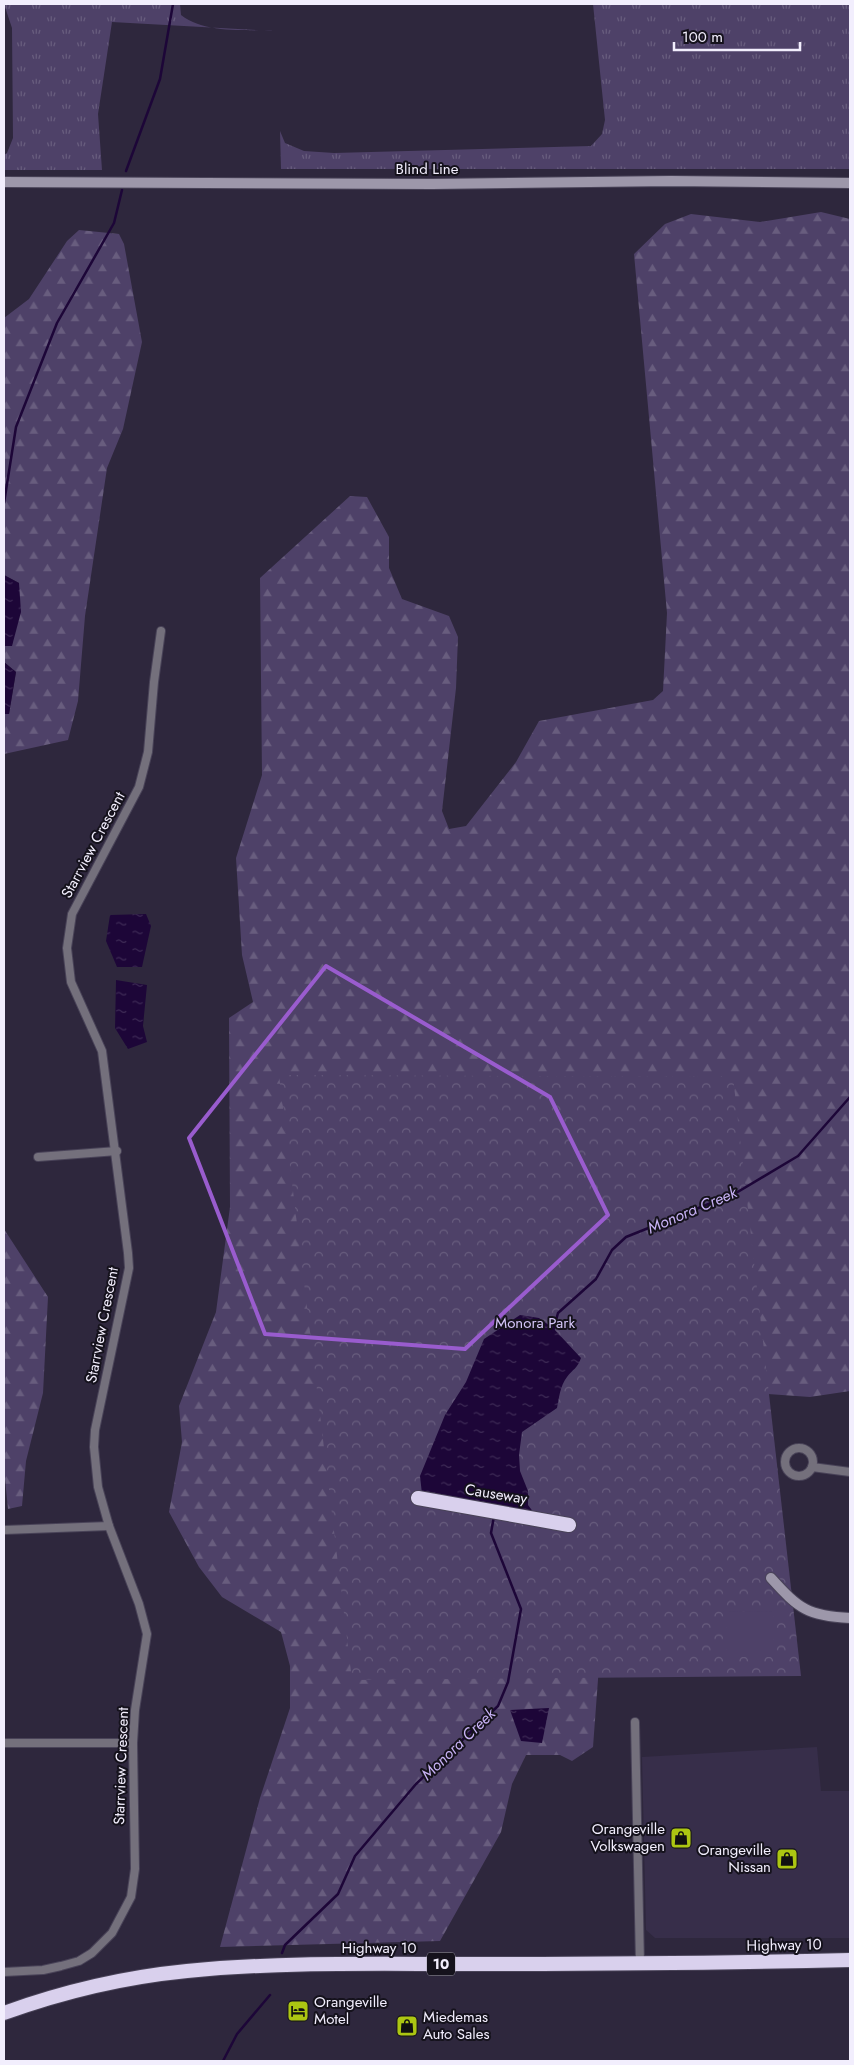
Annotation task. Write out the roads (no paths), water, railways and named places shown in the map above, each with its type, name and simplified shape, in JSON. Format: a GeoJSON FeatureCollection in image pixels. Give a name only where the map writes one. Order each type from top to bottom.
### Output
{"type":"FeatureCollection","features":[{"type":"Feature","properties":{"kind":"highway","name":"Causeway"},"geometry":{"type":"LineString","coordinates":[[418,1498],[569,1525]]}},
{"type":"Feature","properties":{"kind":"highway","name":"Highway 10"},"geometry":{"type":"LineString","coordinates":[[4,2012],[36,2001],[134,1979],[188,1971],[353,1964],[640,1964],[850,1960]]}},
{"type":"Feature","properties":{"kind":"street","name":"Blind Line"},"geometry":{"type":"LineString","coordinates":[[4,182],[432,184],[671,181],[850,183]]}},
{"type":"Feature","properties":{"kind":"street","name":"Starrview Crescent"},"geometry":{"type":"LineString","coordinates":[[4,1972],[43,1970],[78,1961],[92,1953],[112,1933],[131,1897],[135,1869],[132,1743],[147,1634],[109,1526],[98,1487],[94,1447],[95,1430],[129,1268],[117,1151],[102,1051],[71,982],[67,948],[72,914],[139,786],[148,752],[154,682],[161,631]]}},
{"type":"Feature","properties":{"kind":"street"},"geometry":{"type":"LineString","coordinates":[[38,1157],[117,1151]]}},
{"type":"Feature","properties":{"kind":"street"},"geometry":{"type":"LineString","coordinates":[[812,1467],[850,1472]]}},
{"type":"Feature","properties":{"kind":"street"},"geometry":{"type":"LineString","coordinates":[[4,1530],[109,1526]]}},
{"type":"Feature","properties":{"kind":"street"},"geometry":{"type":"LineString","coordinates":[[771,1578],[791,1599],[812,1614],[850,1618]]}},
{"type":"Feature","properties":{"kind":"street"},"geometry":{"type":"LineString","coordinates":[[634,1722],[640,1964]]}},
{"type":"Feature","properties":{"kind":"street"},"geometry":{"type":"LineString","coordinates":[[4,1743],[132,1743]]}},
{"type":"Feature","properties":{"kind":"water"},"geometry":{"type":"Polygon","coordinates":[[[4,575],[19,583],[21,612],[12,646],[4,646],[4,575]]]}},
{"type":"Feature","properties":{"kind":"water"},"geometry":{"type":"Polygon","coordinates":[[[4,662],[16,672],[9,714],[4,714],[4,662]]]}},
{"type":"Feature","properties":{"kind":"water"},"geometry":{"type":"Polygon","coordinates":[[[146,914],[151,926],[142,967],[117,967],[106,941],[110,915],[146,914]]]}},
{"type":"Feature","properties":{"kind":"water"},"geometry":{"type":"Polygon","coordinates":[[[116,980],[147,985],[143,1026],[147,1042],[128,1049],[115,1028],[116,980]]]}},
{"type":"Feature","properties":{"kind":"water"},"geometry":{"type":"Polygon","coordinates":[[[520,1315],[539,1318],[554,1329],[581,1358],[563,1384],[557,1408],[522,1432],[519,1455],[520,1471],[528,1491],[528,1505],[534,1513],[422,1494],[420,1476],[445,1415],[466,1382],[484,1339],[520,1315]]]}},
{"type":"Feature","properties":{"kind":"water"},"geometry":{"type":"Polygon","coordinates":[[[549,1708],[542,1743],[521,1741],[510,1710],[549,1708]]]}},
{"type":"Feature","properties":{"kind":"waterway"},"geometry":{"type":"LineString","coordinates":[[126,171],[160,79],[173,4]]}},
{"type":"Feature","properties":{"kind":"waterway"},"geometry":{"type":"LineString","coordinates":[[4,503],[16,427],[57,323],[114,223],[122,190]]}},
{"type":"Feature","properties":{"kind":"waterway","name":"Monora Creek"},"geometry":{"type":"LineString","coordinates":[[553,1331],[558,1313],[596,1279],[612,1250],[626,1237],[736,1193],[798,1156],[850,1097]]}},
{"type":"Feature","properties":{"kind":"waterway","name":"Monora Creek"},"geometry":{"type":"LineString","coordinates":[[282,1953],[285,1945],[338,1894],[355,1856],[416,1784],[498,1706],[508,1682],[521,1609],[491,1533],[494,1516]]}},
{"type":"Feature","properties":{"kind":"waterway","name":"Monora Creek"},"geometry":{"type":"LineString","coordinates":[[223,2061],[237,2034],[270,1995]]}},
{"type":"Feature","properties":{"kind":"place","name":"Orangeville Volkswagen"},"geometry":{"type":"Point","coordinates":[681,1838]}},
{"type":"Feature","properties":{"kind":"place","name":"Orangeville Nissan"},"geometry":{"type":"Point","coordinates":[787,1859]}},
{"type":"Feature","properties":{"kind":"place","name":"Orangeville Motel"},"geometry":{"type":"Point","coordinates":[298,2011]}},
{"type":"Feature","properties":{"kind":"place","name":"Miedemas Auto Sales"},"geometry":{"type":"Point","coordinates":[407,2026]}},
{"type":"Feature","properties":{"kind":"park label","name":"Monora Park"},"geometry":{"type":"Point","coordinates":[535,1323]}}]}
